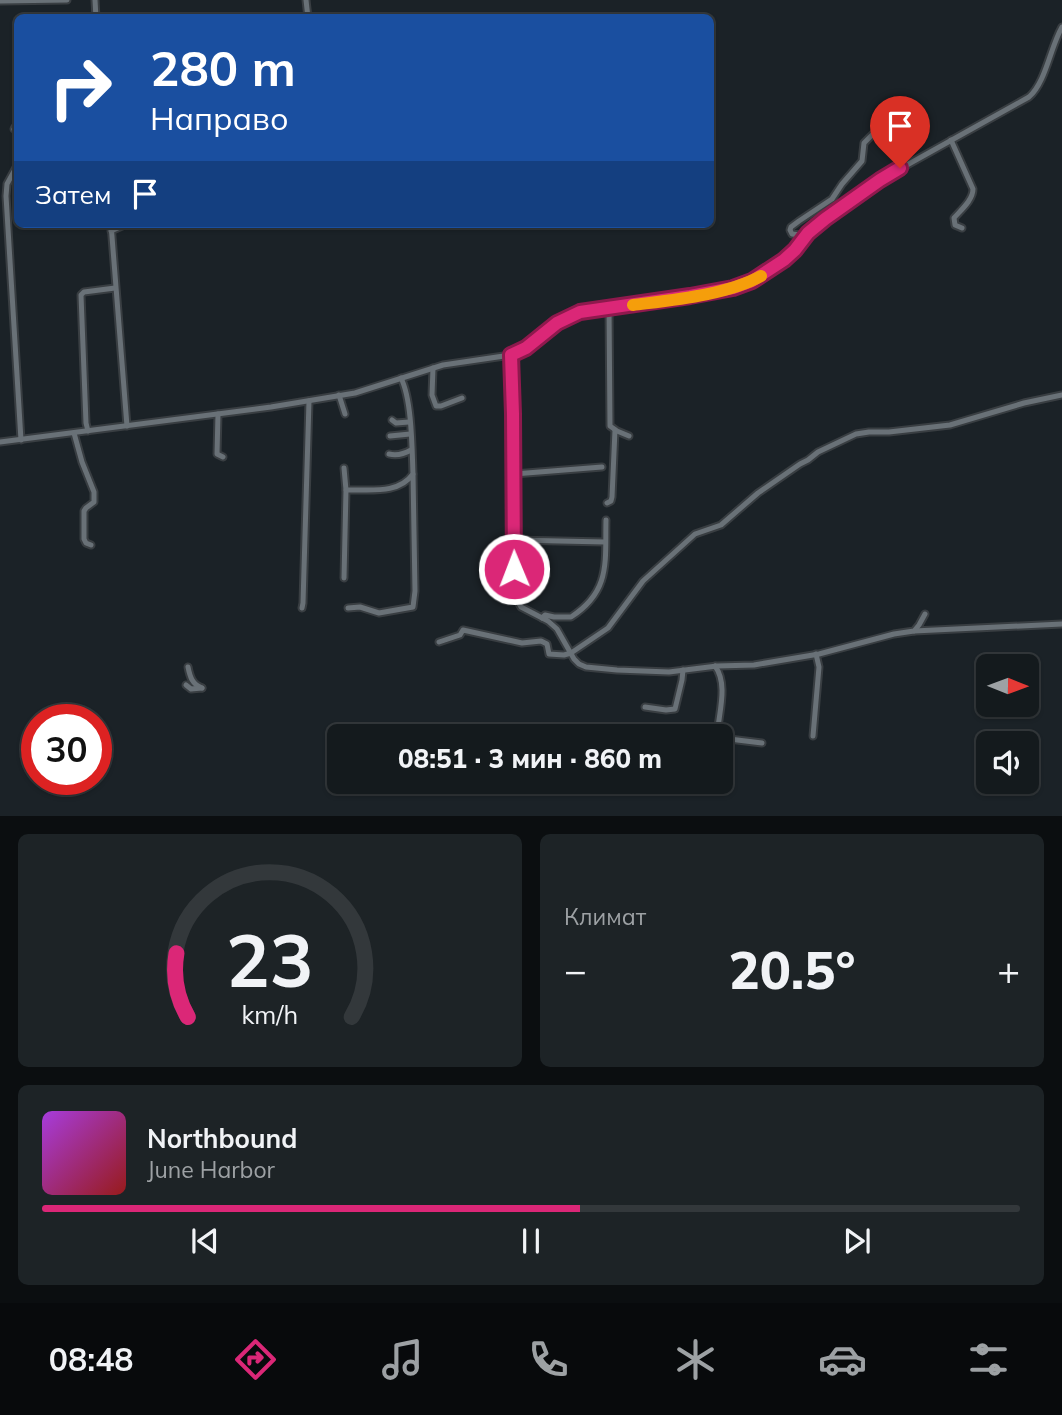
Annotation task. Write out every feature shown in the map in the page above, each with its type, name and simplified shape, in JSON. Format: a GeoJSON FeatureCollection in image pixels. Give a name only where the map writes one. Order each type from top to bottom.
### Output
{"type":"FeatureCollection","features":[{"type":"Feature","properties":{"kind":"street"},"geometry":{"type":"LineString","coordinates":[[0,1],[67,0]]}},
{"type":"Feature","properties":{"kind":"street"},"geometry":{"type":"LineString","coordinates":[[0,442],[218,414],[366,390],[433,368],[511,355],[526,348],[557,323],[573,315],[745,284],[784,260],[808,233],[880,180],[1034,92],[1062,27]]}},
{"type":"Feature","properties":{"kind":"street"},"geometry":{"type":"LineString","coordinates":[[808,233],[792,234],[790,230],[832,199],[862,161],[864,143],[873,134]]}},
{"type":"Feature","properties":{"kind":"street"},"geometry":{"type":"LineString","coordinates":[[951,140],[973,188],[964,208],[954,218],[955,225],[962,228]]}},
{"type":"Feature","properties":{"kind":"street"},"geometry":{"type":"LineString","coordinates":[[14,171],[7,184],[6,196],[21,440]]}},
{"type":"Feature","properties":{"kind":"street"},"geometry":{"type":"LineString","coordinates":[[111,228],[127,426]]}},
{"type":"Feature","properties":{"kind":"street"},"geometry":{"type":"LineString","coordinates":[[88,431],[81,295],[84,292],[115,288]]}},
{"type":"Feature","properties":{"kind":"street"},"geometry":{"type":"LineString","coordinates":[[610,307],[609,421],[615,430],[629,436]]}},
{"type":"Feature","properties":{"kind":"street"},"geometry":{"type":"LineString","coordinates":[[511,355],[514,597],[521,607],[557,628],[579,664],[586,667],[647,672],[683,670],[754,664],[816,654],[914,631],[1062,624]]}},
{"type":"Feature","properties":{"kind":"street"},"geometry":{"type":"LineString","coordinates":[[433,368],[432,395],[436,406],[462,398]]}},
{"type":"Feature","properties":{"kind":"street"},"geometry":{"type":"LineString","coordinates":[[348,608],[360,607],[379,612],[413,607],[413,474],[409,422],[401,378]]}},
{"type":"Feature","properties":{"kind":"street"},"geometry":{"type":"LineString","coordinates":[[339,395],[345,414]]}},
{"type":"Feature","properties":{"kind":"street"},"geometry":{"type":"LineString","coordinates":[[439,642],[460,635],[463,631],[522,643],[541,641],[547,644],[549,654],[571,653],[607,628],[643,581],[695,534],[721,525],[758,493],[818,452],[856,434],[950,425],[1024,403],[1062,395]]}},
{"type":"Feature","properties":{"kind":"street"},"geometry":{"type":"LineString","coordinates":[[302,608],[309,401]]}},
{"type":"Feature","properties":{"kind":"street"},"geometry":{"type":"LineString","coordinates":[[218,414],[217,454],[223,457]]}},
{"type":"Feature","properties":{"kind":"street"},"geometry":{"type":"LineString","coordinates":[[392,420],[396,423],[409,422]]}},
{"type":"Feature","properties":{"kind":"street"},"geometry":{"type":"LineString","coordinates":[[607,503],[612,497],[615,430]]}},
{"type":"Feature","properties":{"kind":"street"},"geometry":{"type":"LineString","coordinates":[[74,433],[94,492],[94,502],[84,511],[85,539],[88,545],[91,545]]}},
{"type":"Feature","properties":{"kind":"street"},"geometry":{"type":"LineString","coordinates":[[390,436],[410,434]]}},
{"type":"Feature","properties":{"kind":"street"},"geometry":{"type":"LineString","coordinates":[[389,454],[411,450]]}},
{"type":"Feature","properties":{"kind":"street"},"geometry":{"type":"LineString","coordinates":[[514,474],[602,467]]}},
{"type":"Feature","properties":{"kind":"street"},"geometry":{"type":"LineString","coordinates":[[344,468],[344,578]]}},
{"type":"Feature","properties":{"kind":"street"},"geometry":{"type":"LineString","coordinates":[[346,490],[397,488],[413,474]]}},
{"type":"Feature","properties":{"kind":"street"},"geometry":{"type":"LineString","coordinates":[[542,618],[545,615],[571,617],[594,597],[606,569],[606,520]]}},
{"type":"Feature","properties":{"kind":"street"},"geometry":{"type":"LineString","coordinates":[[514,540],[606,542]]}},
{"type":"Feature","properties":{"kind":"street"},"geometry":{"type":"LineString","coordinates":[[914,631],[925,614]]}},
{"type":"Feature","properties":{"kind":"street"},"geometry":{"type":"LineString","coordinates":[[813,736],[819,667],[816,654]]}},
{"type":"Feature","properties":{"kind":"street"},"geometry":{"type":"LineString","coordinates":[[715,666],[720,674],[720,724]]}},
{"type":"Feature","properties":{"kind":"street"},"geometry":{"type":"LineString","coordinates":[[186,685],[191,689],[203,688],[191,680],[188,667]]}},
{"type":"Feature","properties":{"kind":"street"},"geometry":{"type":"LineString","coordinates":[[645,707],[675,709],[683,670]]}},
{"type":"Feature","properties":{"kind":"street"},"geometry":{"type":"LineString","coordinates":[[733,739],[762,743]]}},
{"type":"Feature","properties":{"kind":"slow traffic"},"geometry":{"type":"LineString","coordinates":[[633,305],[733,288],[761,276]]}},
{"type":"Feature","properties":{"kind":"route"},"geometry":{"type":"LineString","coordinates":[[514,569],[511,355],[526,348],[557,323],[580,312],[690,296],[733,288],[752,281],[784,260],[808,233],[825,219],[900,168]]}}]}
